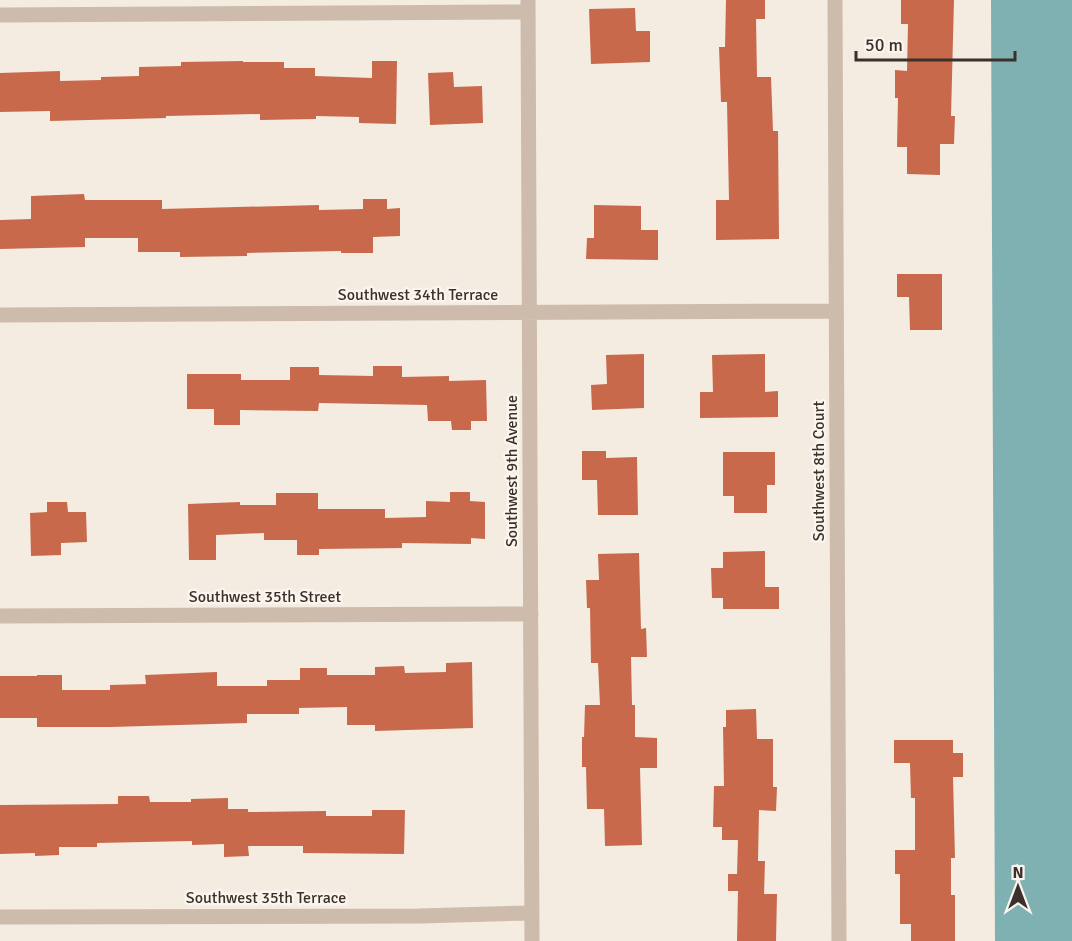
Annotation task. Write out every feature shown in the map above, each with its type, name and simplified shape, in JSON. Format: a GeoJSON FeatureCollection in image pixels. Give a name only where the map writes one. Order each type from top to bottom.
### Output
{"type":"FeatureCollection","features":[{"type":"Feature","properties":{"kind":"street","name":"Southwest 8th Court"},"geometry":{"type":"LineString","coordinates":[[835,0],[839,941]]}},
{"type":"Feature","properties":{"kind":"street"},"geometry":{"type":"LineString","coordinates":[[0,15],[528,6]]}},
{"type":"Feature","properties":{"kind":"street","name":"Southwest 9th Avenue"},"geometry":{"type":"LineString","coordinates":[[528,6],[532,941]]}},
{"type":"Feature","properties":{"kind":"street","name":"Southwest 34th Terrace"},"geometry":{"type":"LineString","coordinates":[[0,315],[836,311]]}},
{"type":"Feature","properties":{"kind":"street","name":"Southwest 35th Street"},"geometry":{"type":"LineString","coordinates":[[0,616],[531,614]]}},
{"type":"Feature","properties":{"kind":"street","name":"Southwest 35th Terrace"},"geometry":{"type":"LineString","coordinates":[[0,917],[419,916],[531,913]]}},
{"type":"Feature","properties":{"kind":"water"},"geometry":{"type":"Polygon","coordinates":[[[991,0],[1072,0],[1072,941],[995,941],[991,0]]]}},
{"type":"Feature","properties":{"kind":"building"},"geometry":{"type":"Polygon","coordinates":[[[726,0],[765,0],[765,19],[756,19],[757,77],[771,77],[773,131],[778,131],[779,239],[716,240],[716,200],[729,200],[727,102],[721,102],[719,47],[725,47],[726,0]]]}},
{"type":"Feature","properties":{"kind":"building"},"geometry":{"type":"Polygon","coordinates":[[[901,0],[954,0],[951,116],[955,116],[954,144],[940,144],[940,175],[907,174],[907,147],[897,147],[898,98],[895,98],[895,70],[907,71],[908,24],[901,24],[901,0]]]}},
{"type":"Feature","properties":{"kind":"building"},"geometry":{"type":"Polygon","coordinates":[[[635,8],[636,31],[650,31],[650,62],[591,64],[589,9],[635,8]]]}},
{"type":"Feature","properties":{"kind":"building"},"geometry":{"type":"Polygon","coordinates":[[[372,61],[397,61],[396,124],[359,123],[359,117],[316,116],[316,119],[260,120],[260,114],[50,121],[50,111],[0,112],[0,73],[60,71],[60,81],[101,80],[101,77],[139,76],[139,67],[181,66],[181,62],[284,62],[284,68],[315,68],[315,76],[372,78],[372,61]]]}},
{"type":"Feature","properties":{"kind":"building"},"geometry":{"type":"Polygon","coordinates":[[[453,72],[454,87],[482,86],[483,123],[430,125],[428,73],[453,72]]]}},
{"type":"Feature","properties":{"kind":"building"},"geometry":{"type":"Polygon","coordinates":[[[84,194],[85,200],[162,200],[162,209],[319,205],[319,210],[363,209],[363,199],[387,199],[387,209],[400,208],[400,236],[373,237],[373,253],[341,253],[341,251],[180,257],[180,252],[138,252],[138,238],[85,238],[85,247],[0,249],[0,220],[31,219],[31,196],[84,194]]]}},
{"type":"Feature","properties":{"kind":"building"},"geometry":{"type":"Polygon","coordinates":[[[594,205],[641,206],[641,230],[658,230],[658,260],[586,259],[587,238],[594,238],[594,205]]]}},
{"type":"Feature","properties":{"kind":"building"},"geometry":{"type":"Polygon","coordinates":[[[897,274],[942,274],[942,330],[910,330],[909,297],[897,297],[897,274]]]}},
{"type":"Feature","properties":{"kind":"building"},"geometry":{"type":"Polygon","coordinates":[[[644,354],[644,408],[592,410],[591,385],[607,384],[606,355],[644,354]]]}},
{"type":"Feature","properties":{"kind":"building"},"geometry":{"type":"Polygon","coordinates":[[[765,354],[765,392],[778,391],[778,417],[700,418],[700,392],[713,392],[712,355],[765,354]]]}},
{"type":"Feature","properties":{"kind":"building"},"geometry":{"type":"Polygon","coordinates":[[[373,366],[402,366],[402,377],[449,376],[449,381],[486,380],[487,421],[471,421],[471,430],[452,430],[451,421],[428,421],[427,405],[319,403],[318,411],[240,410],[240,425],[214,425],[214,409],[187,409],[187,374],[241,374],[241,380],[290,380],[290,367],[319,367],[319,375],[373,376],[373,366]]]}},
{"type":"Feature","properties":{"kind":"building"},"geometry":{"type":"Polygon","coordinates":[[[582,451],[606,451],[606,458],[637,457],[638,515],[598,515],[597,480],[582,480],[582,451]]]}},
{"type":"Feature","properties":{"kind":"building"},"geometry":{"type":"Polygon","coordinates":[[[723,452],[775,452],[775,485],[767,485],[767,513],[734,513],[734,496],[723,496],[723,452]]]}},
{"type":"Feature","properties":{"kind":"building"},"geometry":{"type":"Polygon","coordinates":[[[450,492],[470,492],[470,501],[485,502],[485,539],[471,538],[471,544],[402,543],[402,548],[319,549],[319,555],[297,555],[297,540],[264,540],[264,533],[216,535],[216,560],[189,560],[188,504],[240,502],[240,505],[276,505],[276,493],[318,493],[318,509],[385,509],[385,518],[426,517],[426,501],[450,502],[450,492]]]}},
{"type":"Feature","properties":{"kind":"building"},"geometry":{"type":"Polygon","coordinates":[[[47,502],[67,502],[68,512],[86,512],[87,542],[61,543],[61,555],[31,556],[30,513],[47,512],[47,502]]]}},
{"type":"Feature","properties":{"kind":"building"},"geometry":{"type":"Polygon","coordinates":[[[765,551],[765,587],[779,587],[779,609],[723,609],[723,598],[712,598],[711,568],[723,568],[723,552],[765,551]]]}},
{"type":"Feature","properties":{"kind":"building"},"geometry":{"type":"Polygon","coordinates":[[[639,553],[641,629],[646,628],[647,657],[631,657],[632,705],[635,705],[635,737],[657,738],[657,768],[640,768],[642,845],[605,846],[604,809],[587,809],[586,767],[582,767],[585,705],[600,705],[598,663],[591,663],[590,608],[587,608],[586,580],[599,580],[598,554],[639,553]]]}},
{"type":"Feature","properties":{"kind":"building"},"geometry":{"type":"Polygon","coordinates":[[[472,662],[473,728],[375,731],[375,725],[347,725],[347,707],[299,708],[299,714],[247,714],[247,723],[37,727],[37,718],[0,718],[0,676],[62,675],[62,690],[110,690],[110,685],[146,684],[145,675],[217,672],[217,686],[267,686],[267,680],[300,680],[300,668],[327,668],[327,675],[375,675],[375,667],[404,666],[405,673],[446,672],[446,663],[472,662]]]}},
{"type":"Feature","properties":{"kind":"building"},"geometry":{"type":"Polygon","coordinates":[[[756,709],[757,739],[773,739],[773,787],[777,787],[776,811],[759,810],[758,861],[765,861],[764,894],[777,894],[776,941],[737,941],[738,891],[728,891],[728,874],[737,874],[738,840],[722,840],[722,827],[713,827],[714,786],[724,786],[723,727],[726,727],[726,710],[756,709]]]}},
{"type":"Feature","properties":{"kind":"building"},"geometry":{"type":"Polygon","coordinates":[[[894,740],[953,740],[953,753],[963,753],[963,777],[953,777],[955,858],[951,858],[951,895],[955,895],[955,941],[911,941],[911,924],[900,924],[900,874],[895,874],[895,850],[915,850],[915,798],[911,798],[910,763],[894,763],[894,740]]]}},
{"type":"Feature","properties":{"kind":"building"},"geometry":{"type":"Polygon","coordinates":[[[118,796],[149,796],[150,802],[191,802],[191,799],[228,798],[228,809],[248,809],[248,812],[326,811],[326,816],[372,816],[372,810],[405,810],[404,854],[303,853],[303,846],[248,846],[249,856],[224,857],[224,844],[192,845],[192,841],[97,843],[97,847],[59,847],[59,855],[0,854],[0,805],[118,804],[118,796]]]}}]}
